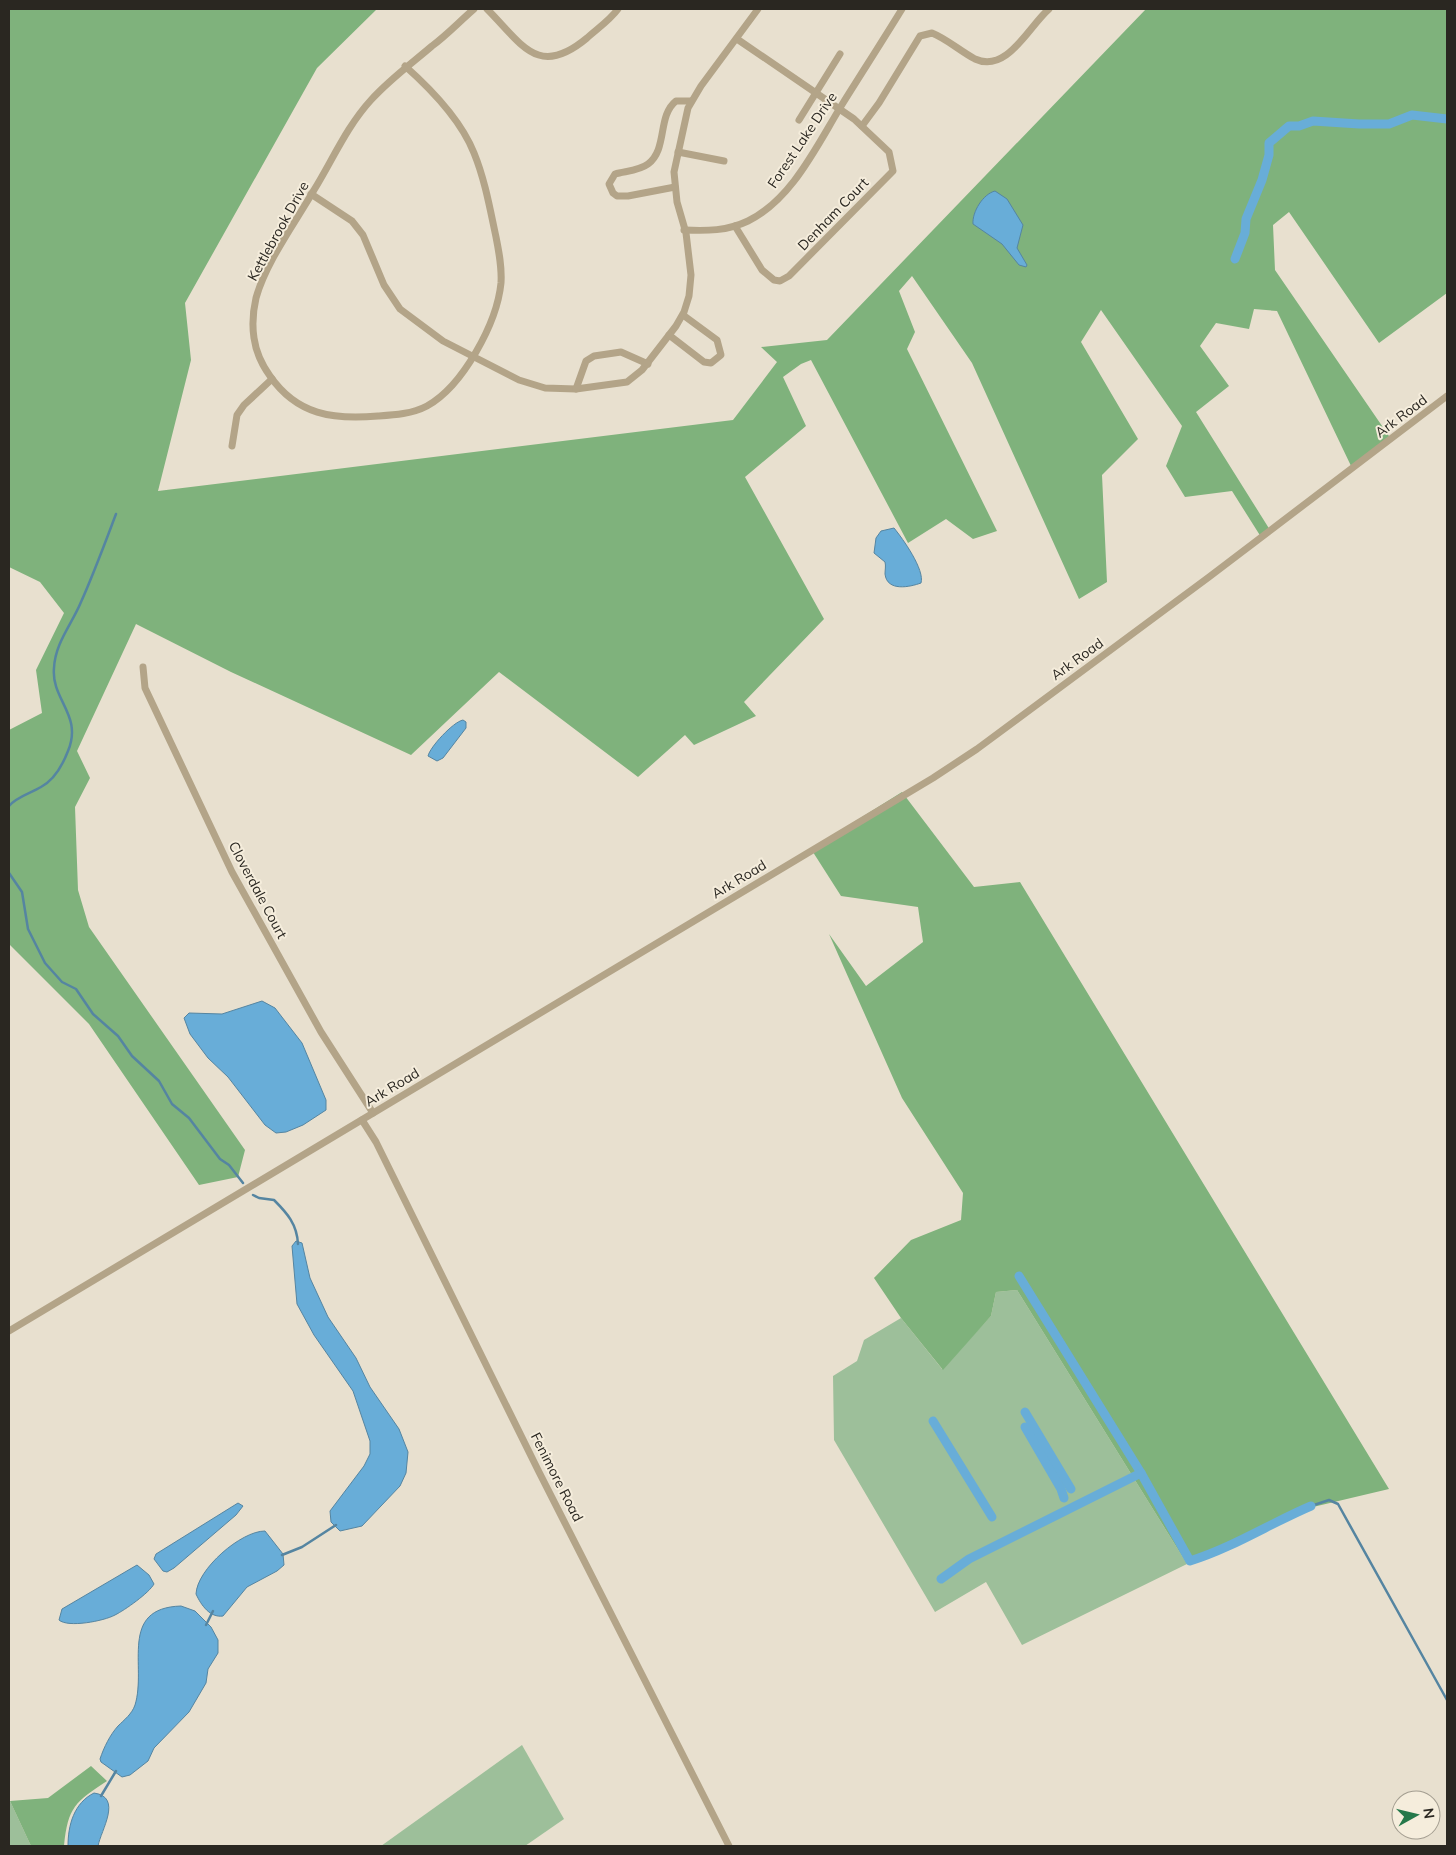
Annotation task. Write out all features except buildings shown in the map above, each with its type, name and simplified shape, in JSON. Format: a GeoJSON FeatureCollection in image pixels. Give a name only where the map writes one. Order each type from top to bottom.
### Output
{"type":"FeatureCollection","features":[{"type":"Feature","properties":{"kind":"street","name":"Kettlebrook Drive"},"geometry":{"type":"LineString","coordinates":[[405,66],[426,84],[466,138],[479,167],[500,255],[501,284],[494,312],[460,378],[447,392],[419,409],[397,415],[353,417],[318,413],[292,401],[272,379],[261,360],[254,339],[253,320],[256,299],[272,262],[360,113],[405,66],[432,47],[474,9]]}},
{"type":"Feature","properties":{"kind":"street"},"geometry":{"type":"LineString","coordinates":[[487,9],[529,50],[540,56],[552,58],[564,54],[580,44],[618,9]]}},
{"type":"Feature","properties":{"kind":"street"},"geometry":{"type":"LineString","coordinates":[[312,194],[358,227],[384,285],[400,309],[437,337],[537,386],[576,389],[627,382],[638,375],[648,364],[683,315],[691,285],[674,172],[691,101],[758,9]]}},
{"type":"Feature","properties":{"kind":"street","name":"Forest Lake Drive"},"geometry":{"type":"LineString","coordinates":[[684,230],[710,231],[735,226],[759,215],[787,188],[902,9]]}},
{"type":"Feature","properties":{"kind":"street"},"geometry":{"type":"LineString","coordinates":[[862,126],[900,71],[920,36],[932,33],[976,59],[991,62],[1004,57],[1050,9]]}},
{"type":"Feature","properties":{"kind":"street","name":"Denham Court"},"geometry":{"type":"LineString","coordinates":[[735,226],[766,274],[774,280],[780,281],[789,276],[893,171],[889,152],[862,126],[840,108],[815,94],[759,52],[737,39]]}},
{"type":"Feature","properties":{"kind":"street"},"geometry":{"type":"LineString","coordinates":[[799,120],[840,54]]}},
{"type":"Feature","properties":{"kind":"street"},"geometry":{"type":"LineString","coordinates":[[675,187],[622,196],[613,193],[609,184],[615,174],[648,164],[659,147],[671,106],[676,101],[691,101]]}},
{"type":"Feature","properties":{"kind":"street"},"geometry":{"type":"LineString","coordinates":[[678,152],[724,161]]}},
{"type":"Feature","properties":{"kind":"street"},"geometry":{"type":"LineString","coordinates":[[669,335],[704,362],[711,363],[721,355],[717,340],[683,315]]}},
{"type":"Feature","properties":{"kind":"street"},"geometry":{"type":"LineString","coordinates":[[576,389],[586,361],[594,356],[621,352],[648,364]]}},
{"type":"Feature","properties":{"kind":"street"},"geometry":{"type":"LineString","coordinates":[[232,446],[237,415],[272,379]]}},
{"type":"Feature","properties":{"kind":"street","name":"Ark Road"},"geometry":{"type":"LineString","coordinates":[[9,1331],[933,778],[977,749],[1209,577],[1447,396]]}},
{"type":"Feature","properties":{"kind":"street","name":"Cloverdale Court"},"geometry":{"type":"LineString","coordinates":[[143,667],[145,688],[232,872],[321,1032],[373,1114]]}},
{"type":"Feature","properties":{"kind":"street","name":"Fenimore Road"},"geometry":{"type":"LineString","coordinates":[[362,1120],[376,1142],[539,1472],[729,1846]]}},
{"type":"Feature","properties":{"kind":"green space"},"geometry":{"type":"Polygon","coordinates":[[[9,9],[377,9],[317,68],[185,303],[191,360],[158,491],[733,420],[777,362],[761,347],[827,340],[1146,9],[1447,9],[1447,293],[1379,343],[1289,212],[1273,225],[1275,270],[1391,439],[1352,468],[1277,311],[1254,309],[1249,329],[1216,323],[1200,346],[1229,386],[1196,412],[1270,530],[1261,537],[1232,491],[1185,497],[1166,466],[1182,426],[1101,310],[1081,342],[1138,439],[1102,475],[1107,582],[1079,599],[972,363],[912,276],[899,291],[915,332],[907,349],[997,531],[973,539],[946,519],[908,543],[811,360],[801,364],[783,377],[806,426],[745,477],[824,619],[744,702],[756,716],[694,745],[685,735],[638,777],[499,672],[411,755],[231,672],[136,624],[77,751],[90,778],[75,807],[78,890],[89,927],[245,1150],[238,1177],[199,1185],[89,1024],[9,944],[9,730],[42,713],[36,670],[64,613],[40,582],[9,567],[9,9]]]}},
{"type":"Feature","properties":{"kind":"green space"},"geometry":{"type":"Polygon","coordinates":[[[902,792],[974,887],[1020,882],[1389,1489],[1313,1507],[1187,1564],[1017,1290],[996,1292],[991,1316],[943,1370],[901,1318],[874,1278],[911,1240],[961,1220],[963,1193],[902,1098],[829,934],[866,986],[923,942],[918,907],[841,896],[811,849],[902,792]]]}},
{"type":"Feature","properties":{"kind":"green space"},"geometry":{"type":"Polygon","coordinates":[[[1017,1290],[1187,1564],[1022,1645],[986,1582],[935,1612],[834,1440],[833,1376],[857,1361],[864,1340],[901,1318],[942,1369],[991,1316],[996,1292],[1017,1290]]]}},
{"type":"Feature","properties":{"kind":"green space"},"geometry":{"type":"Polygon","coordinates":[[[522,1745],[564,1819],[525,1846],[381,1846],[522,1745]]]}},
{"type":"Feature","properties":{"kind":"green space"},"geometry":{"type":"Polygon","coordinates":[[[91,1766],[107,1781],[87,1795],[75,1807],[68,1822],[64,1846],[31,1846],[10,1801],[48,1798],[91,1766]]]}},
{"type":"Feature","properties":{"kind":"green space"},"geometry":{"type":"Polygon","coordinates":[[[9,1798],[10,1801],[31,1846],[9,1846],[9,1798]]]}},
{"type":"Feature","properties":{"kind":"water"},"geometry":{"type":"Polygon","coordinates":[[[995,191],[1007,199],[1023,225],[1017,248],[1027,265],[1026,267],[1019,265],[1002,244],[973,224],[974,214],[979,204],[986,196],[995,191]]]}},
{"type":"Feature","properties":{"kind":"water"},"geometry":{"type":"Polygon","coordinates":[[[894,528],[917,563],[920,570],[921,583],[900,587],[890,584],[887,580],[885,562],[874,553],[876,538],[881,531],[894,528]]]}},
{"type":"Feature","properties":{"kind":"water"},"geometry":{"type":"Polygon","coordinates":[[[463,720],[466,722],[466,728],[443,758],[437,761],[428,756],[442,735],[463,720]]]}},
{"type":"Feature","properties":{"kind":"water"},"geometry":{"type":"Polygon","coordinates":[[[262,1001],[275,1008],[302,1043],[326,1100],[326,1110],[303,1125],[286,1132],[276,1133],[265,1125],[228,1077],[208,1058],[190,1034],[184,1018],[189,1013],[222,1014],[262,1001]]]}},
{"type":"Feature","properties":{"kind":"water"},"geometry":{"type":"Polygon","coordinates":[[[296,1241],[302,1243],[310,1278],[328,1317],[356,1358],[370,1387],[399,1429],[408,1452],[406,1473],[400,1486],[362,1526],[340,1531],[331,1522],[330,1511],[364,1466],[370,1454],[370,1441],[353,1391],[314,1335],[297,1304],[292,1246],[296,1241]]]}},
{"type":"Feature","properties":{"kind":"water"},"geometry":{"type":"Polygon","coordinates":[[[238,1503],[243,1506],[236,1515],[174,1568],[167,1572],[163,1571],[154,1559],[156,1554],[238,1503]]]}},
{"type":"Feature","properties":{"kind":"water"},"geometry":{"type":"Polygon","coordinates":[[[265,1531],[283,1554],[284,1565],[277,1571],[247,1587],[223,1616],[210,1613],[200,1602],[196,1594],[198,1584],[204,1574],[212,1563],[233,1544],[244,1537],[265,1531]]]}},
{"type":"Feature","properties":{"kind":"water"},"geometry":{"type":"Polygon","coordinates":[[[137,1565],[149,1575],[154,1584],[130,1605],[115,1615],[95,1621],[78,1624],[59,1620],[62,1609],[137,1565]]]}},
{"type":"Feature","properties":{"kind":"water"},"geometry":{"type":"Polygon","coordinates":[[[181,1606],[195,1611],[211,1627],[218,1640],[218,1653],[208,1669],[206,1683],[189,1712],[154,1748],[148,1761],[130,1775],[122,1777],[101,1762],[100,1759],[112,1733],[130,1714],[135,1705],[138,1690],[139,1642],[142,1628],[149,1617],[161,1609],[181,1606]]]}},
{"type":"Feature","properties":{"kind":"water"},"geometry":{"type":"Polygon","coordinates":[[[94,1793],[103,1796],[109,1807],[98,1846],[68,1846],[69,1830],[74,1815],[87,1797],[94,1793]]]}},
{"type":"Feature","properties":{"kind":"waterway"},"geometry":{"type":"LineString","coordinates":[[1235,259],[1245,233],[1246,219],[1262,180],[1269,155],[1269,143],[1289,126],[1299,126],[1313,121],[1389,124],[1412,115],[1447,119]]}},
{"type":"Feature","properties":{"kind":"waterway"},"geometry":{"type":"LineString","coordinates":[[9,806],[24,795],[46,784],[61,766],[68,751],[72,738],[72,727],[54,679],[55,659],[57,650],[77,610],[116,514]]}},
{"type":"Feature","properties":{"kind":"waterway"},"geometry":{"type":"LineString","coordinates":[[9,873],[22,892],[28,929],[45,963],[62,982],[76,989],[93,1014],[118,1036],[132,1056],[159,1081],[172,1104],[189,1118],[220,1159],[229,1165],[243,1183]]}},
{"type":"Feature","properties":{"kind":"waterway"},"geometry":{"type":"LineString","coordinates":[[253,1195],[259,1198],[274,1200],[290,1219],[296,1231],[298,1244]]}},
{"type":"Feature","properties":{"kind":"waterway"},"geometry":{"type":"LineString","coordinates":[[1019,1276],[1141,1473],[1190,1561],[1206,1556],[1311,1506]]}},
{"type":"Feature","properties":{"kind":"waterway"},"geometry":{"type":"LineString","coordinates":[[1025,1412],[1071,1489]]}},
{"type":"Feature","properties":{"kind":"waterway"},"geometry":{"type":"LineString","coordinates":[[933,1421],[992,1517]]}},
{"type":"Feature","properties":{"kind":"waterway"},"geometry":{"type":"LineString","coordinates":[[1025,1427],[1061,1489],[1064,1498]]}},
{"type":"Feature","properties":{"kind":"waterway"},"geometry":{"type":"LineString","coordinates":[[941,1579],[969,1559],[1141,1473]]}},
{"type":"Feature","properties":{"kind":"waterway"},"geometry":{"type":"LineString","coordinates":[[1311,1506],[1329,1500],[1338,1504],[1447,1700]]}},
{"type":"Feature","properties":{"kind":"waterway"},"geometry":{"type":"LineString","coordinates":[[282,1555],[302,1547],[336,1525]]}},
{"type":"Feature","properties":{"kind":"waterway"},"geometry":{"type":"LineString","coordinates":[[206,1625],[213,1611]]}},
{"type":"Feature","properties":{"kind":"waterway"},"geometry":{"type":"LineString","coordinates":[[101,1796],[116,1771]]}}]}
